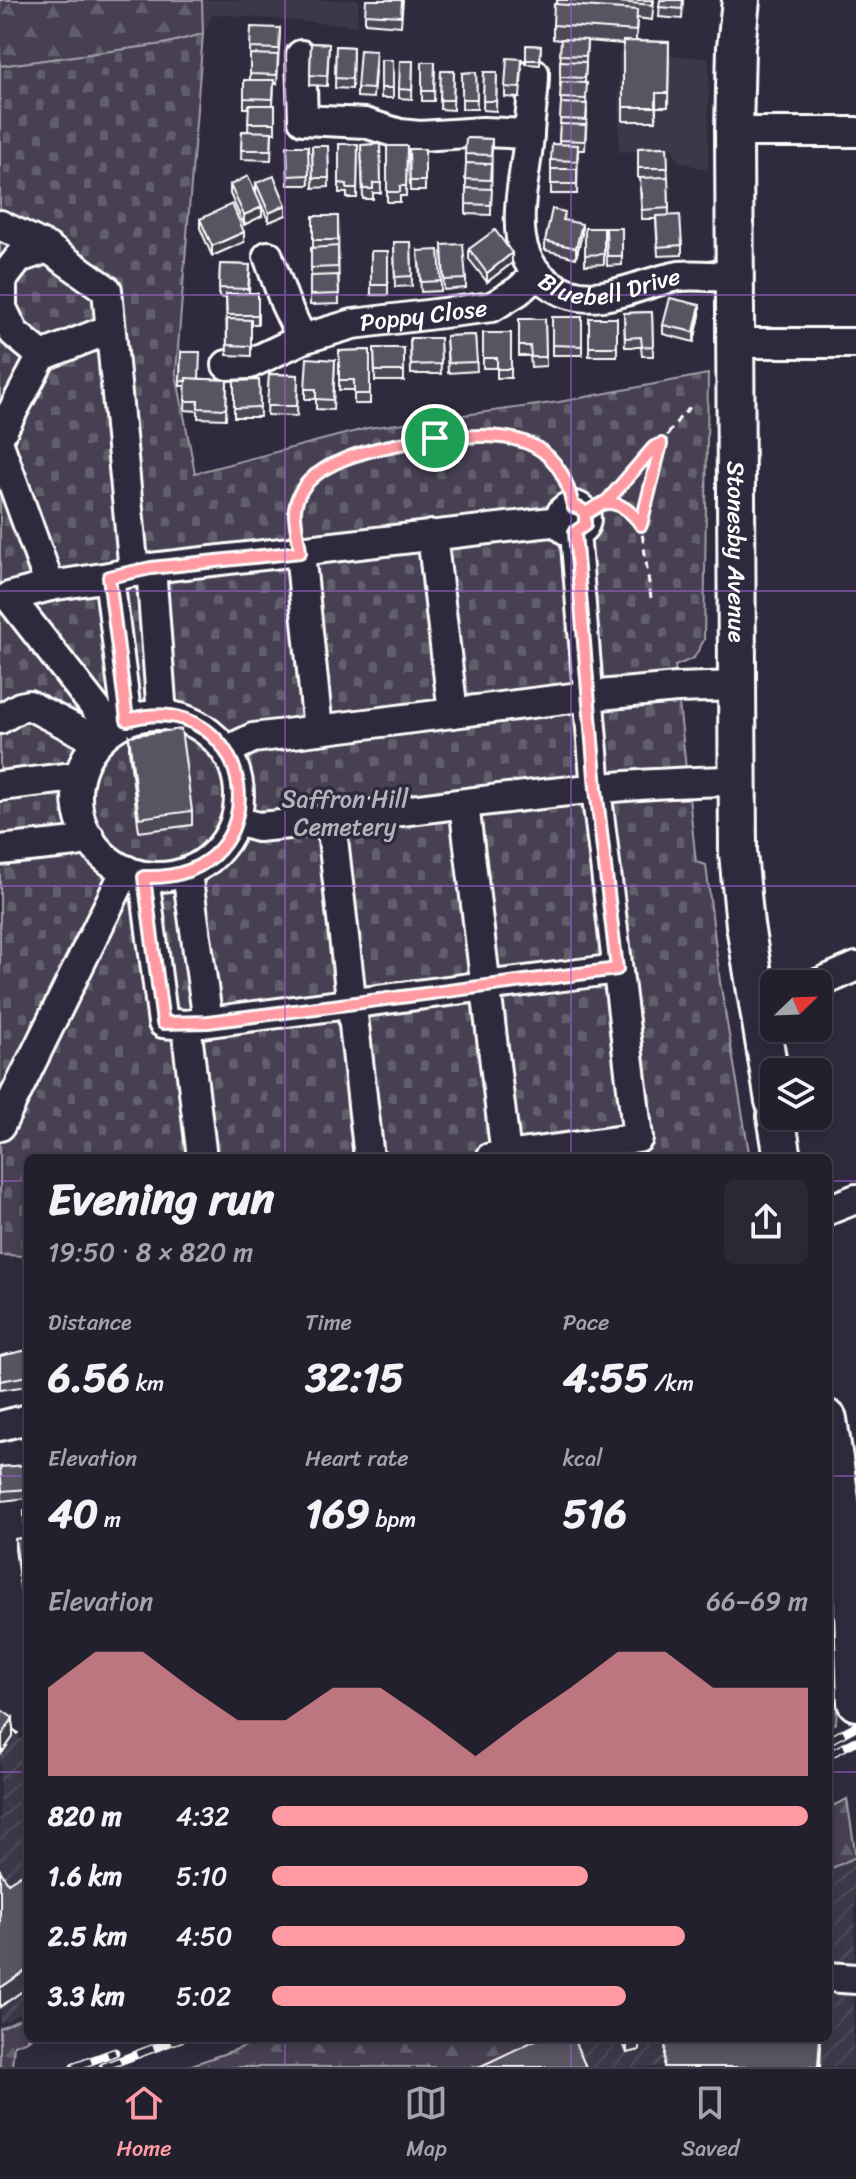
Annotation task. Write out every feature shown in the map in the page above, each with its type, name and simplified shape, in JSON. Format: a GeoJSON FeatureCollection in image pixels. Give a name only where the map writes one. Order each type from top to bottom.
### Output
{"type":"FeatureCollection","features":[{"type":"Feature","properties":{"kind":"main road","name":"Stonesby Avenue"},"geometry":{"type":"LineString","coordinates":[[741,0],[736,47],[734,132],[738,853],[743,910],[760,978]]}},
{"type":"Feature","properties":{"kind":"main road"},"geometry":{"type":"LineString","coordinates":[[778,1130],[782,1154]]}},
{"type":"Feature","properties":{"kind":"main road"},"geometry":{"type":"LineString","coordinates":[[832,1431],[846,1474],[856,1637],[856,1700]]}},
{"type":"Feature","properties":{"kind":"street"},"geometry":{"type":"LineString","coordinates":[[301,55],[303,120],[365,123],[400,134],[420,136],[483,132],[530,120]]}},
{"type":"Feature","properties":{"kind":"street","name":"Bluebell Drive"},"geometry":{"type":"LineString","coordinates":[[534,73],[520,236],[525,256],[536,275],[553,287],[577,296],[603,296],[681,276],[735,277]]}},
{"type":"Feature","properties":{"kind":"street"},"geometry":{"type":"LineString","coordinates":[[734,132],[856,132]]}},
{"type":"Feature","properties":{"kind":"street"},"geometry":{"type":"LineString","coordinates":[[0,225],[48,248],[107,290],[131,572],[162,715]]}},
{"type":"Feature","properties":{"kind":"street"},"geometry":{"type":"LineString","coordinates":[[42,356],[14,333],[2,308],[2,280],[19,258],[48,248]]}},
{"type":"Feature","properties":{"kind":"street"},"geometry":{"type":"LineString","coordinates":[[265,252],[302,339]]}},
{"type":"Feature","properties":{"kind":"street","name":"Poppy Close"},"geometry":{"type":"LineString","coordinates":[[227,365],[249,364],[302,339],[353,324],[492,307],[536,275]]}},
{"type":"Feature","properties":{"kind":"street"},"geometry":{"type":"LineString","coordinates":[[0,435],[42,356],[110,329]]}},
{"type":"Feature","properties":{"kind":"street"},"geometry":{"type":"LineString","coordinates":[[736,343],[856,343]]}},
{"type":"Feature","properties":{"kind":"street"},"geometry":{"type":"LineString","coordinates":[[0,447],[50,586]]}},
{"type":"Feature","properties":{"kind":"street"},"geometry":{"type":"LineString","coordinates":[[112,730],[9,597],[50,586],[131,572],[579,515],[596,789],[638,1138],[519,1154]]}},
{"type":"Feature","properties":{"kind":"street"},"geometry":{"type":"LineString","coordinates":[[432,535],[453,713]]}},
{"type":"Feature","properties":{"kind":"street"},"geometry":{"type":"LineString","coordinates":[[300,552],[318,730]]}},
{"type":"Feature","properties":{"kind":"street"},"geometry":{"type":"LineString","coordinates":[[112,730],[131,572]]}},
{"type":"Feature","properties":{"kind":"street"},"geometry":{"type":"LineString","coordinates":[[226,751],[253,738],[588,696],[737,686]]}},
{"type":"Feature","properties":{"kind":"street"},"geometry":{"type":"LineString","coordinates":[[0,719],[29,705],[112,730]]}},
{"type":"Feature","properties":{"kind":"street"},"geometry":{"type":"LineString","coordinates":[[162,715],[198,725],[214,737],[226,751],[239,785],[236,821],[225,843],[208,860],[187,873],[166,877],[135,873],[98,851],[83,829],[77,803],[78,781],[85,759],[112,730],[162,715]]}},
{"type":"Feature","properties":{"kind":"street"},"geometry":{"type":"LineString","coordinates":[[0,786],[66,778],[78,781]]}},
{"type":"Feature","properties":{"kind":"street"},"geometry":{"type":"LineString","coordinates":[[236,821],[258,827],[596,789],[688,781],[738,781]]}},
{"type":"Feature","properties":{"kind":"street"},"geometry":{"type":"LineString","coordinates":[[464,804],[486,986],[497,1154]]}},
{"type":"Feature","properties":{"kind":"street"},"geometry":{"type":"LineString","coordinates":[[331,821],[369,1154]]}},
{"type":"Feature","properties":{"kind":"street"},"geometry":{"type":"LineString","coordinates":[[0,850],[90,838]]}},
{"type":"Feature","properties":{"kind":"street"},"geometry":{"type":"LineString","coordinates":[[135,873],[163,1023],[197,1023],[617,969]]}},
{"type":"Feature","properties":{"kind":"street"},"geometry":{"type":"LineString","coordinates":[[0,1126],[135,873]]}},
{"type":"Feature","properties":{"kind":"street"},"geometry":{"type":"LineString","coordinates":[[187,873],[202,1154]]}},
{"type":"Feature","properties":{"kind":"street"},"geometry":{"type":"LineString","coordinates":[[832,977],[856,967]]}},
{"type":"Feature","properties":{"kind":"street"},"geometry":{"type":"LineString","coordinates":[[832,1208],[856,1199]]}},
{"type":"Feature","properties":{"kind":"street"},"geometry":{"type":"LineString","coordinates":[[0,1426],[24,1420]]}},
{"type":"Feature","properties":{"kind":"street"},"geometry":{"type":"LineString","coordinates":[[832,1977],[856,1979]]}},
{"type":"Feature","properties":{"kind":"path"},"geometry":{"type":"LineString","coordinates":[[651,598],[641,525],[661,444],[674,424],[693,405]]}},
{"type":"Feature","properties":{"kind":"path"},"geometry":{"type":"LineString","coordinates":[[300,552],[295,508],[312,475],[331,465],[387,446],[420,440],[469,436],[512,437],[546,453],[561,470],[579,515]]}},
{"type":"Feature","properties":{"kind":"path"},"geometry":{"type":"LineString","coordinates":[[579,515],[661,444]]}},
{"type":"Feature","properties":{"kind":"path"},"geometry":{"type":"LineString","coordinates":[[579,515],[614,504],[627,509],[641,525]]}},
{"type":"Feature","properties":{"kind":"path"},"geometry":{"type":"LineString","coordinates":[[9,1727],[24,1738]]}},
{"type":"Feature","properties":{"kind":"shaded area"},"geometry":{"type":"Polygon","coordinates":[[[202,0],[359,0],[357,26],[213,14],[203,34],[202,0]]]}},
{"type":"Feature","properties":{"kind":"shaded area"},"geometry":{"type":"Polygon","coordinates":[[[619,52],[709,58],[708,171],[679,161],[672,149],[619,152],[619,52]]]}},
{"type":"Feature","properties":{"kind":"shaded area"},"geometry":{"type":"Polygon","coordinates":[[[0,1723],[24,1741],[24,2011],[0,2024],[0,1723]]]}},
{"type":"Feature","properties":{"kind":"shaded area"},"geometry":{"type":"Polygon","coordinates":[[[856,1857],[853,2067],[488,2067],[554,2042],[832,2042],[832,1868],[856,1857]]]}},
{"type":"Feature","properties":{"kind":"green space"},"geometry":{"type":"Polygon","coordinates":[[[0,0],[202,0],[203,34],[164,44],[0,66],[0,0]]]}},
{"type":"Feature","properties":{"kind":"green space","name":"Saffron Hill Cemetery"},"geometry":{"type":"Polygon","coordinates":[[[203,34],[176,373],[195,473],[368,428],[559,402],[708,374],[704,640],[694,658],[675,666],[696,862],[706,865],[720,982],[749,1154],[24,1154],[24,1256],[0,1255],[0,66],[164,44],[203,34]]]}},
{"type":"Feature","properties":{"kind":"green space"},"geometry":{"type":"Polygon","coordinates":[[[838,1690],[836,1723],[832,1724],[832,1692],[838,1690]]]}},
{"type":"Feature","properties":{"kind":"green space"},"geometry":{"type":"Polygon","coordinates":[[[847,1799],[856,1857],[832,1868],[832,1806],[847,1799]]]}},
{"type":"Feature","properties":{"kind":"green space"},"geometry":{"type":"Polygon","coordinates":[[[24,2017],[24,2041],[14,2045],[12,2067],[0,2067],[0,2028],[24,2017]]]}},
{"type":"Feature","properties":{"kind":"green space"},"geometry":{"type":"Polygon","coordinates":[[[258,2042],[553,2042],[487,2067],[186,2067],[258,2042]]]}},
{"type":"Feature","properties":{"kind":"building"},"geometry":{"type":"Polygon","coordinates":[[[366,0],[402,0],[401,16],[365,14],[366,0]]]}},
{"type":"Feature","properties":{"kind":"building"},"geometry":{"type":"Polygon","coordinates":[[[593,0],[652,0],[652,5],[593,0]]]}},
{"type":"Feature","properties":{"kind":"building"},"geometry":{"type":"Polygon","coordinates":[[[660,0],[683,0],[682,9],[659,7],[660,0]]]}},
{"type":"Feature","properties":{"kind":"building"},"geometry":{"type":"Polygon","coordinates":[[[554,4],[637,10],[636,31],[553,25],[554,4]]]}},
{"type":"Feature","properties":{"kind":"building"},"geometry":{"type":"Polygon","coordinates":[[[251,27],[280,28],[279,49],[250,48],[251,27]]]}},
{"type":"Feature","properties":{"kind":"building"},"geometry":{"type":"Polygon","coordinates":[[[561,39],[587,40],[586,56],[560,55],[561,39]]]}},
{"type":"Feature","properties":{"kind":"building"},"geometry":{"type":"Polygon","coordinates":[[[623,41],[669,42],[668,93],[656,93],[656,107],[623,107],[623,41]]]}},
{"type":"Feature","properties":{"kind":"building"},"geometry":{"type":"Polygon","coordinates":[[[311,43],[329,44],[327,76],[310,75],[311,43]]]}},
{"type":"Feature","properties":{"kind":"building"},"geometry":{"type":"Polygon","coordinates":[[[526,45],[541,46],[540,60],[526,60],[526,45]]]}},
{"type":"Feature","properties":{"kind":"building"},"geometry":{"type":"Polygon","coordinates":[[[336,46],[353,47],[352,79],[335,78],[336,46]]]}},
{"type":"Feature","properties":{"kind":"building"},"geometry":{"type":"Polygon","coordinates":[[[360,50],[376,51],[373,89],[357,88],[360,50]]]}},
{"type":"Feature","properties":{"kind":"building"},"geometry":{"type":"Polygon","coordinates":[[[250,54],[278,55],[277,75],[250,74],[250,54]]]}},
{"type":"Feature","properties":{"kind":"building"},"geometry":{"type":"Polygon","coordinates":[[[507,58],[522,59],[520,88],[505,87],[507,58]]]}},
{"type":"Feature","properties":{"kind":"building"},"geometry":{"type":"Polygon","coordinates":[[[381,60],[393,60],[393,88],[381,88],[381,60]]]}},
{"type":"Feature","properties":{"kind":"building"},"geometry":{"type":"Polygon","coordinates":[[[400,61],[413,61],[412,90],[399,89],[400,61]]]}},
{"type":"Feature","properties":{"kind":"building"},"geometry":{"type":"Polygon","coordinates":[[[560,61],[586,62],[585,78],[560,77],[560,61]]]}},
{"type":"Feature","properties":{"kind":"building"},"geometry":{"type":"Polygon","coordinates":[[[422,62],[435,62],[434,91],[422,91],[422,62]]]}},
{"type":"Feature","properties":{"kind":"building"},"geometry":{"type":"Polygon","coordinates":[[[441,71],[454,71],[453,100],[440,100],[441,71]]]}},
{"type":"Feature","properties":{"kind":"building"},"geometry":{"type":"Polygon","coordinates":[[[476,72],[477,99],[462,99],[462,73],[476,72]]]}},
{"type":"Feature","properties":{"kind":"building"},"geometry":{"type":"Polygon","coordinates":[[[484,72],[497,72],[496,101],[483,101],[484,72]]]}},
{"type":"Feature","properties":{"kind":"building"},"geometry":{"type":"Polygon","coordinates":[[[244,80],[274,80],[273,99],[244,98],[244,80]]]}},
{"type":"Feature","properties":{"kind":"building"},"geometry":{"type":"Polygon","coordinates":[[[561,82],[587,83],[586,99],[560,98],[561,82]]]}},
{"type":"Feature","properties":{"kind":"building"},"geometry":{"type":"Polygon","coordinates":[[[561,103],[587,104],[586,120],[560,119],[561,103]]]}},
{"type":"Feature","properties":{"kind":"building"},"geometry":{"type":"Polygon","coordinates":[[[249,105],[275,105],[275,123],[248,123],[249,105]]]}},
{"type":"Feature","properties":{"kind":"building"},"geometry":{"type":"Polygon","coordinates":[[[560,124],[586,125],[585,141],[559,140],[560,124]]]}},
{"type":"Feature","properties":{"kind":"building"},"geometry":{"type":"Polygon","coordinates":[[[242,131],[272,132],[271,150],[241,150],[242,131]]]}},
{"type":"Feature","properties":{"kind":"building"},"geometry":{"type":"Polygon","coordinates":[[[466,138],[492,139],[491,155],[465,154],[466,138]]]}},
{"type":"Feature","properties":{"kind":"building"},"geometry":{"type":"Polygon","coordinates":[[[339,144],[358,144],[357,189],[347,189],[347,184],[339,183],[339,144]]]}},
{"type":"Feature","properties":{"kind":"building"},"geometry":{"type":"Polygon","coordinates":[[[380,144],[381,183],[373,183],[373,189],[363,189],[361,145],[380,144]]]}},
{"type":"Feature","properties":{"kind":"building"},"geometry":{"type":"Polygon","coordinates":[[[552,144],[578,145],[577,161],[551,160],[552,144]]]}},
{"type":"Feature","properties":{"kind":"building"},"geometry":{"type":"Polygon","coordinates":[[[287,146],[308,146],[309,175],[288,176],[287,146]]]}},
{"type":"Feature","properties":{"kind":"building"},"geometry":{"type":"Polygon","coordinates":[[[312,146],[328,146],[329,178],[313,178],[312,146]]]}},
{"type":"Feature","properties":{"kind":"building"},"geometry":{"type":"Polygon","coordinates":[[[387,146],[407,146],[406,186],[400,186],[400,192],[387,192],[387,146]]]}},
{"type":"Feature","properties":{"kind":"building"},"geometry":{"type":"Polygon","coordinates":[[[667,147],[668,168],[638,168],[638,148],[667,147]]]}},
{"type":"Feature","properties":{"kind":"building"},"geometry":{"type":"Polygon","coordinates":[[[409,149],[425,149],[425,181],[410,181],[409,149]]]}},
{"type":"Feature","properties":{"kind":"building"},"geometry":{"type":"Polygon","coordinates":[[[466,163],[491,164],[490,180],[465,179],[466,163]]]}},
{"type":"Feature","properties":{"kind":"building"},"geometry":{"type":"Polygon","coordinates":[[[551,169],[577,169],[577,184],[551,184],[551,169]]]}},
{"type":"Feature","properties":{"kind":"building"},"geometry":{"type":"Polygon","coordinates":[[[248,176],[262,207],[244,215],[230,185],[248,176]]]}},
{"type":"Feature","properties":{"kind":"building"},"geometry":{"type":"Polygon","coordinates":[[[274,176],[286,205],[269,213],[256,183],[274,176]]]}},
{"type":"Feature","properties":{"kind":"building"},"geometry":{"type":"Polygon","coordinates":[[[668,177],[669,208],[642,210],[640,178],[668,177]]]}},
{"type":"Feature","properties":{"kind":"building"},"geometry":{"type":"Polygon","coordinates":[[[466,188],[492,189],[491,205],[466,204],[466,188]]]}},
{"type":"Feature","properties":{"kind":"building"},"geometry":{"type":"Polygon","coordinates":[[[232,204],[244,232],[212,246],[200,219],[232,204]]]}},
{"type":"Feature","properties":{"kind":"building"},"geometry":{"type":"Polygon","coordinates":[[[552,209],[565,212],[563,220],[582,224],[576,248],[545,241],[552,209]]]}},
{"type":"Feature","properties":{"kind":"building"},"geometry":{"type":"Polygon","coordinates":[[[680,215],[682,245],[658,247],[656,216],[680,215]]]}},
{"type":"Feature","properties":{"kind":"building"},"geometry":{"type":"Polygon","coordinates":[[[313,216],[338,216],[338,240],[313,240],[313,216]]]}},
{"type":"Feature","properties":{"kind":"building"},"geometry":{"type":"Polygon","coordinates":[[[585,228],[604,228],[604,254],[585,255],[585,228]]]}},
{"type":"Feature","properties":{"kind":"building"},"geometry":{"type":"Polygon","coordinates":[[[606,228],[622,228],[622,256],[607,256],[606,228]]]}},
{"type":"Feature","properties":{"kind":"building"},"geometry":{"type":"Polygon","coordinates":[[[495,230],[512,253],[487,273],[469,249],[495,230]]]}},
{"type":"Feature","properties":{"kind":"building"},"geometry":{"type":"Polygon","coordinates":[[[394,242],[411,242],[412,276],[395,277],[394,242]]]}},
{"type":"Feature","properties":{"kind":"building"},"geometry":{"type":"Polygon","coordinates":[[[463,244],[466,279],[444,280],[442,245],[463,244]]]}},
{"type":"Feature","properties":{"kind":"building"},"geometry":{"type":"Polygon","coordinates":[[[338,246],[338,267],[311,268],[311,248],[338,246]]]}},
{"type":"Feature","properties":{"kind":"building"},"geometry":{"type":"Polygon","coordinates":[[[439,250],[441,281],[421,282],[418,251],[439,250]]]}},
{"type":"Feature","properties":{"kind":"building"},"geometry":{"type":"Polygon","coordinates":[[[371,251],[388,251],[388,285],[371,285],[371,251]]]}},
{"type":"Feature","properties":{"kind":"building"},"geometry":{"type":"Polygon","coordinates":[[[220,264],[250,265],[248,289],[219,288],[220,264]]]}},
{"type":"Feature","properties":{"kind":"building"},"geometry":{"type":"Polygon","coordinates":[[[338,275],[339,294],[310,295],[310,276],[338,275]]]}},
{"type":"Feature","properties":{"kind":"building"},"geometry":{"type":"Polygon","coordinates":[[[258,293],[258,315],[227,315],[226,294],[258,293]]]}},
{"type":"Feature","properties":{"kind":"building"},"geometry":{"type":"Polygon","coordinates":[[[670,298],[700,305],[694,332],[663,325],[670,298]]]}},
{"type":"Feature","properties":{"kind":"building"},"geometry":{"type":"Polygon","coordinates":[[[652,312],[653,346],[642,347],[641,337],[625,338],[624,313],[652,312]]]}},
{"type":"Feature","properties":{"kind":"building"},"geometry":{"type":"Polygon","coordinates":[[[552,317],[582,317],[582,346],[552,345],[552,317]]]}},
{"type":"Feature","properties":{"kind":"building"},"geometry":{"type":"Polygon","coordinates":[[[589,318],[617,318],[617,347],[589,347],[589,318]]]}},
{"type":"Feature","properties":{"kind":"building"},"geometry":{"type":"Polygon","coordinates":[[[227,319],[251,320],[251,346],[227,345],[227,319]]]}},
{"type":"Feature","properties":{"kind":"building"},"geometry":{"type":"Polygon","coordinates":[[[519,319],[545,319],[546,357],[531,357],[530,346],[519,346],[519,319]]]}},
{"type":"Feature","properties":{"kind":"building"},"geometry":{"type":"Polygon","coordinates":[[[483,333],[511,333],[511,369],[497,369],[497,358],[483,358],[483,333]]]}},
{"type":"Feature","properties":{"kind":"building"},"geometry":{"type":"Polygon","coordinates":[[[475,335],[477,362],[448,363],[446,336],[475,335]]]}},
{"type":"Feature","properties":{"kind":"building"},"geometry":{"type":"Polygon","coordinates":[[[410,338],[440,338],[441,364],[411,365],[410,338]]]}},
{"type":"Feature","properties":{"kind":"building"},"geometry":{"type":"Polygon","coordinates":[[[374,348],[404,348],[404,371],[375,371],[374,348]]]}},
{"type":"Feature","properties":{"kind":"building"},"geometry":{"type":"Polygon","coordinates":[[[370,350],[370,394],[354,394],[354,380],[339,380],[339,351],[370,350]]]}},
{"type":"Feature","properties":{"kind":"building"},"geometry":{"type":"Polygon","coordinates":[[[181,352],[200,352],[199,379],[180,381],[181,352]]]}},
{"type":"Feature","properties":{"kind":"building"},"geometry":{"type":"Polygon","coordinates":[[[307,358],[335,360],[333,400],[316,399],[316,389],[305,389],[307,358]]]}},
{"type":"Feature","properties":{"kind":"building"},"geometry":{"type":"Polygon","coordinates":[[[269,374],[298,375],[297,406],[267,406],[269,374]]]}},
{"type":"Feature","properties":{"kind":"building"},"geometry":{"type":"Polygon","coordinates":[[[186,378],[227,380],[226,409],[198,408],[198,401],[185,401],[186,378]]]}},
{"type":"Feature","properties":{"kind":"building"},"geometry":{"type":"Polygon","coordinates":[[[259,380],[260,407],[234,408],[234,381],[259,380]]]}},
{"type":"Feature","properties":{"kind":"building"},"geometry":{"type":"Polygon","coordinates":[[[181,729],[192,811],[139,818],[129,736],[181,729]]]}},
{"type":"Feature","properties":{"kind":"building"},"geometry":{"type":"Polygon","coordinates":[[[24,1351],[24,1377],[0,1381],[0,1356],[24,1351]]]}},
{"type":"Feature","properties":{"kind":"building"},"geometry":{"type":"Polygon","coordinates":[[[24,1465],[24,1489],[2,1491],[0,1467],[24,1465]]]}},
{"type":"Feature","properties":{"kind":"building"},"geometry":{"type":"Polygon","coordinates":[[[24,1538],[24,1592],[22,1592],[15,1539],[24,1538]]]}},
{"type":"Feature","properties":{"kind":"building"},"geometry":{"type":"Polygon","coordinates":[[[0,1709],[13,1718],[2,1735],[0,1733],[0,1709]]]}},
{"type":"Feature","properties":{"kind":"building"},"geometry":{"type":"Polygon","coordinates":[[[0,1870],[8,1883],[24,1873],[24,1972],[0,1988],[0,1870]]]}},
{"type":"Feature","properties":{"kind":"building"},"geometry":{"type":"Polygon","coordinates":[[[532,2042],[575,2042],[586,2067],[479,2067],[532,2042]]]}},
{"type":"Feature","properties":{"kind":"building"},"geometry":{"type":"Polygon","coordinates":[[[666,2042],[820,2042],[818,2067],[664,2067],[666,2042]]]}},
{"type":"Feature","properties":{"kind":"railway"},"geometry":{"type":"LineString","coordinates":[[832,1739],[856,1726]]}},
{"type":"Feature","properties":{"kind":"railway"},"geometry":{"type":"LineString","coordinates":[[832,1753],[856,1741]]}},
{"type":"Feature","properties":{"kind":"railway"},"geometry":{"type":"LineString","coordinates":[[103,2067],[170,2042]]}},
{"type":"Feature","properties":{"kind":"railway"},"geometry":{"type":"LineString","coordinates":[[74,2067],[115,2052]]}},
{"type":"Feature","properties":{"kind":"route"},"geometry":{"type":"LineString","coordinates":[[435,438],[387,446],[331,465],[312,475],[295,508],[300,552],[151,568],[109,577],[127,720],[162,715],[198,725],[226,751],[239,785],[236,821],[225,843],[208,860],[187,873],[144,877],[163,1023],[186,1025],[617,969],[596,789],[575,532],[585,525],[585,514],[608,500],[654,447],[661,444],[641,525],[627,509],[614,504],[602,504],[585,514],[573,506],[561,470],[546,453],[512,437],[435,438]]}}]}
